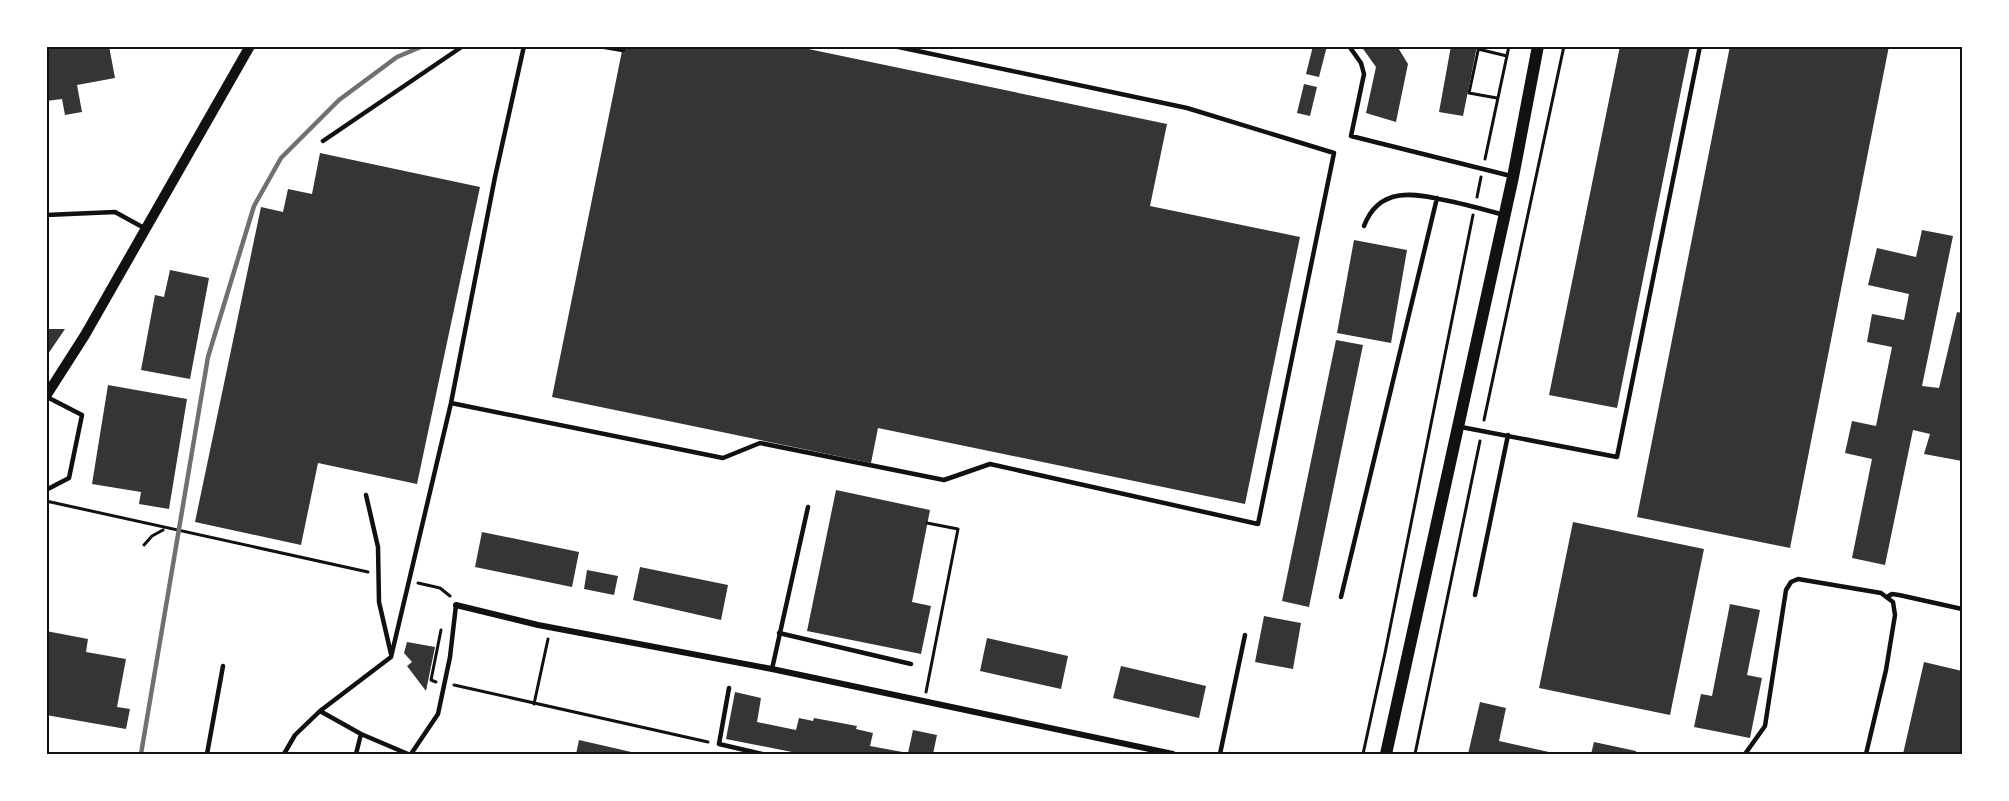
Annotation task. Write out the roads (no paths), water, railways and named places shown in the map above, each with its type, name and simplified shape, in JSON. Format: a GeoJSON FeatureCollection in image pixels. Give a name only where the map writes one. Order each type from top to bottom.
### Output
{"type":"FeatureCollection","features":[{"type":"Feature","properties":{"kind":"main road"},"geometry":{"type":"LineString","coordinates":[[1386,754],[1513,177],[1538,46]]}},
{"type":"Feature","properties":{"kind":"street"},"geometry":{"type":"LineString","coordinates":[[46,396],[85,335],[250,46]]}},
{"type":"Feature","properties":{"kind":"street"},"geometry":{"type":"LineString","coordinates":[[456,605],[538,625],[772,669],[1173,754]]}},
{"type":"Feature","properties":{"kind":"lane"},"geometry":{"type":"LineString","coordinates":[[323,141],[463,46]]}},
{"type":"Feature","properties":{"kind":"lane"},"geometry":{"type":"LineString","coordinates":[[284,754],[295,735],[320,711],[392,657],[451,403],[495,177],[524,46]]}},
{"type":"Feature","properties":{"kind":"lane"},"geometry":{"type":"LineString","coordinates":[[599,46],[623,50]]}},
{"type":"Feature","properties":{"kind":"lane"},"geometry":{"type":"LineString","coordinates":[[451,403],[723,458],[760,443],[944,480],[990,464],[1258,524],[1334,153],[1187,108],[894,46]]}},
{"type":"Feature","properties":{"kind":"lane"},"geometry":{"type":"LineString","coordinates":[[1349,46],[1361,63],[1364,74],[1351,136],[1513,177]]}},
{"type":"Feature","properties":{"kind":"lane"},"geometry":{"type":"LineString","coordinates":[[1458,426],[1617,457],[1700,46]]}},
{"type":"Feature","properties":{"kind":"lane"},"geometry":{"type":"LineString","coordinates":[[1364,226],[1373,209],[1391,197],[1416,194],[1504,215]]}},
{"type":"Feature","properties":{"kind":"lane"},"geometry":{"type":"LineString","coordinates":[[1341,597],[1437,198]]}},
{"type":"Feature","properties":{"kind":"lane"},"geometry":{"type":"LineString","coordinates":[[46,215],[115,212],[146,229]]}},
{"type":"Feature","properties":{"kind":"lane"},"geometry":{"type":"LineString","coordinates":[[46,396],[82,415],[69,478],[46,490]]}},
{"type":"Feature","properties":{"kind":"lane"},"geometry":{"type":"LineString","coordinates":[[1475,596],[1508,435]]}},
{"type":"Feature","properties":{"kind":"lane"},"geometry":{"type":"LineString","coordinates":[[366,495],[378,547],[379,602],[392,657]]}},
{"type":"Feature","properties":{"kind":"lane"},"geometry":{"type":"LineString","coordinates":[[772,669],[778,633],[808,507]]}},
{"type":"Feature","properties":{"kind":"lane"},"geometry":{"type":"LineString","coordinates":[[1745,754],[1765,726],[1786,590],[1791,582],[1798,579],[1881,593],[1893,602],[1895,615],[1886,670],[1866,754]]}},
{"type":"Feature","properties":{"kind":"lane"},"geometry":{"type":"LineString","coordinates":[[1887,597],[1892,594],[1899,595],[1962,609]]}},
{"type":"Feature","properties":{"kind":"lane"},"geometry":{"type":"LineString","coordinates":[[320,711],[360,734],[409,754],[438,714],[456,605]]}},
{"type":"Feature","properties":{"kind":"lane"},"geometry":{"type":"LineString","coordinates":[[778,633],[911,664]]}},
{"type":"Feature","properties":{"kind":"lane"},"geometry":{"type":"LineString","coordinates":[[1220,754],[1245,635]]}},
{"type":"Feature","properties":{"kind":"lane"},"geometry":{"type":"LineString","coordinates":[[207,754],[223,666]]}},
{"type":"Feature","properties":{"kind":"lane"},"geometry":{"type":"LineString","coordinates":[[729,688],[719,744],[762,754]]}},
{"type":"Feature","properties":{"kind":"lane"},"geometry":{"type":"LineString","coordinates":[[356,754],[360,734]]}},
{"type":"Feature","properties":{"kind":"railway"},"geometry":{"type":"LineString","coordinates":[[141,754],[208,357],[254,206],[281,158],[339,100],[397,57],[423,46]]}}]}
